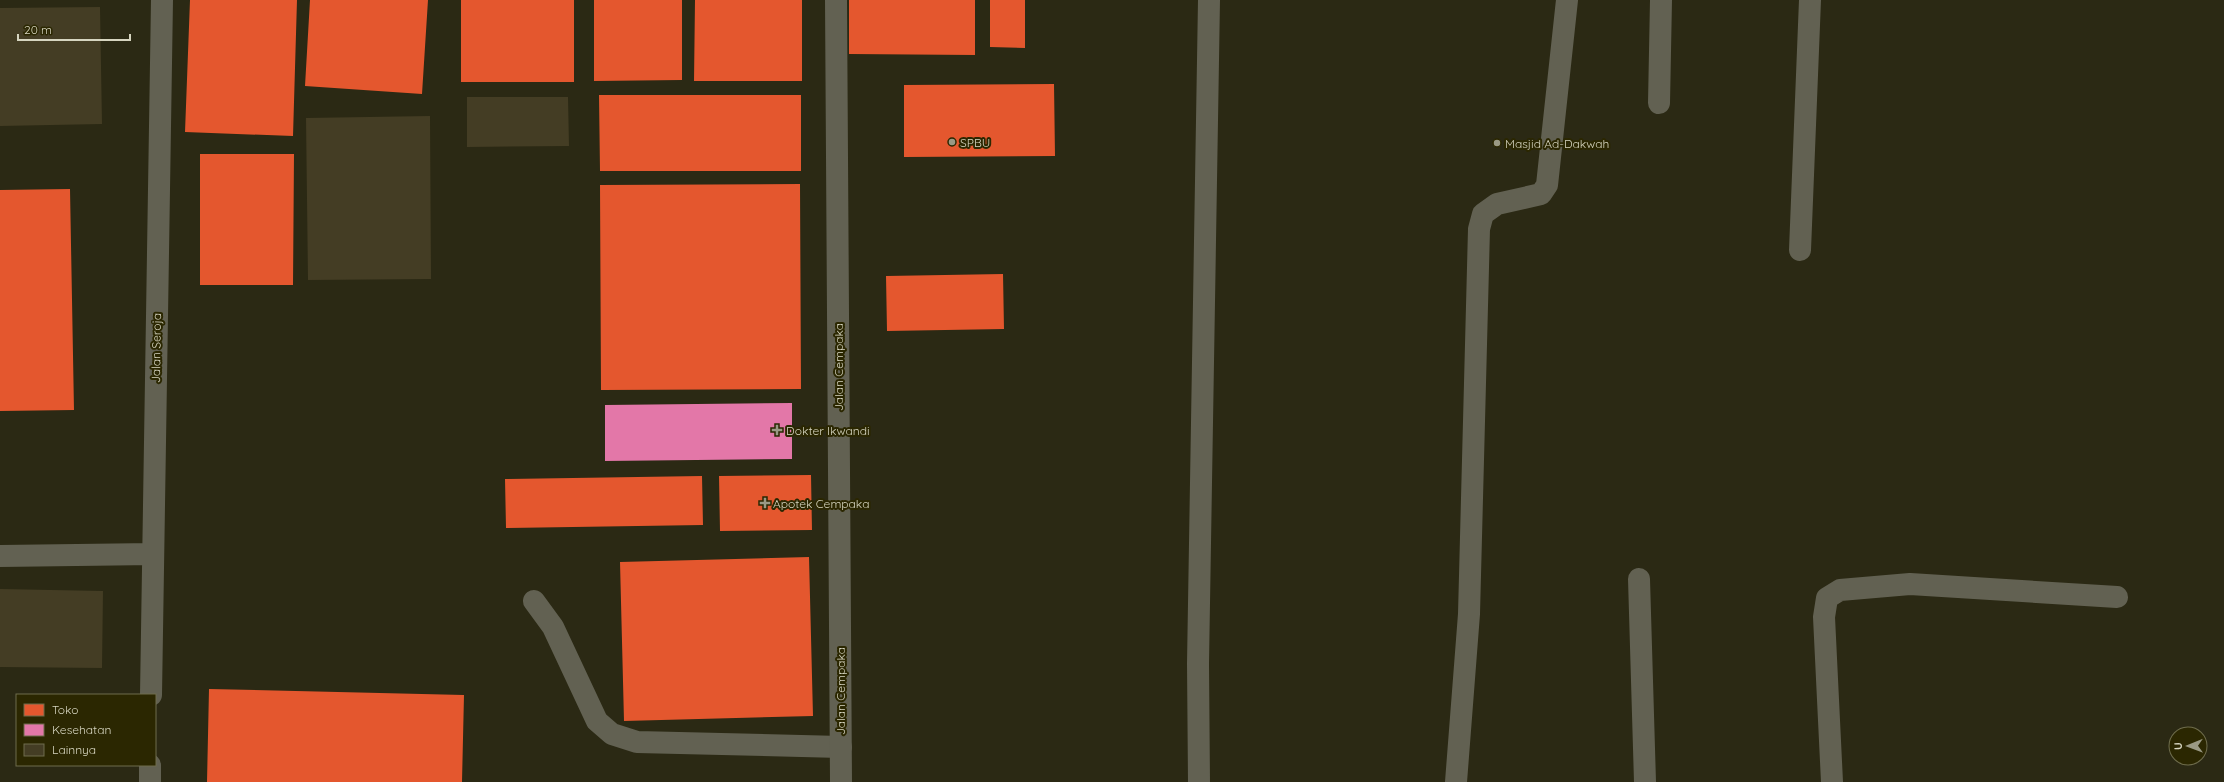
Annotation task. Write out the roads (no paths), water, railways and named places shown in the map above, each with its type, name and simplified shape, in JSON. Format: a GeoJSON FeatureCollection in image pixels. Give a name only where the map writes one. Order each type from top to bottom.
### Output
{"type":"FeatureCollection","features":[{"type":"Feature","properties":{"kind":"street","name":"Jalan Seroja"},"geometry":{"type":"LineString","coordinates":[[151,694],[162,0]]}},
{"type":"Feature","properties":{"kind":"street","name":"Jalan Cempaka"},"geometry":{"type":"LineString","coordinates":[[836,0],[841,782]]}},
{"type":"Feature","properties":{"kind":"street"},"geometry":{"type":"LineString","coordinates":[[1199,782],[1198,664],[1209,0]]}},
{"type":"Feature","properties":{"kind":"street"},"geometry":{"type":"LineString","coordinates":[[1456,782],[1469,614],[1479,229],[1483,214],[1497,204],[1541,194],[1547,185],[1567,0]]}},
{"type":"Feature","properties":{"kind":"street"},"geometry":{"type":"LineString","coordinates":[[1659,103],[1661,0]]}},
{"type":"Feature","properties":{"kind":"street"},"geometry":{"type":"LineString","coordinates":[[1800,250],[1810,0]]}},
{"type":"Feature","properties":{"kind":"street"},"geometry":{"type":"LineString","coordinates":[[0,556],[153,554]]}},
{"type":"Feature","properties":{"kind":"street"},"geometry":{"type":"LineString","coordinates":[[1639,579],[1645,782]]}},
{"type":"Feature","properties":{"kind":"street"},"geometry":{"type":"LineString","coordinates":[[1832,782],[1824,617],[1827,598],[1833,594],[1840,590],[1910,584],[2117,597]]}},
{"type":"Feature","properties":{"kind":"street"},"geometry":{"type":"LineString","coordinates":[[534,601],[553,628],[597,721],[612,734],[637,742],[841,747]]}},
{"type":"Feature","properties":{"kind":"street"},"geometry":{"type":"LineString","coordinates":[[150,766],[150,782]]}},
{"type":"Feature","properties":{"kind":"place","name":"SPBU"},"geometry":{"type":"Point","coordinates":[952,142]}},
{"type":"Feature","properties":{"kind":"place","name":"Masjid Ad-Dakwah"},"geometry":{"type":"Point","coordinates":[1497,143]}},
{"type":"Feature","properties":{"kind":"place","name":"Dokter Ikwandi"},"geometry":{"type":"Point","coordinates":[777,430]}},
{"type":"Feature","properties":{"kind":"place","name":"Apotek Cempaka"},"geometry":{"type":"Point","coordinates":[765,503]}}]}
